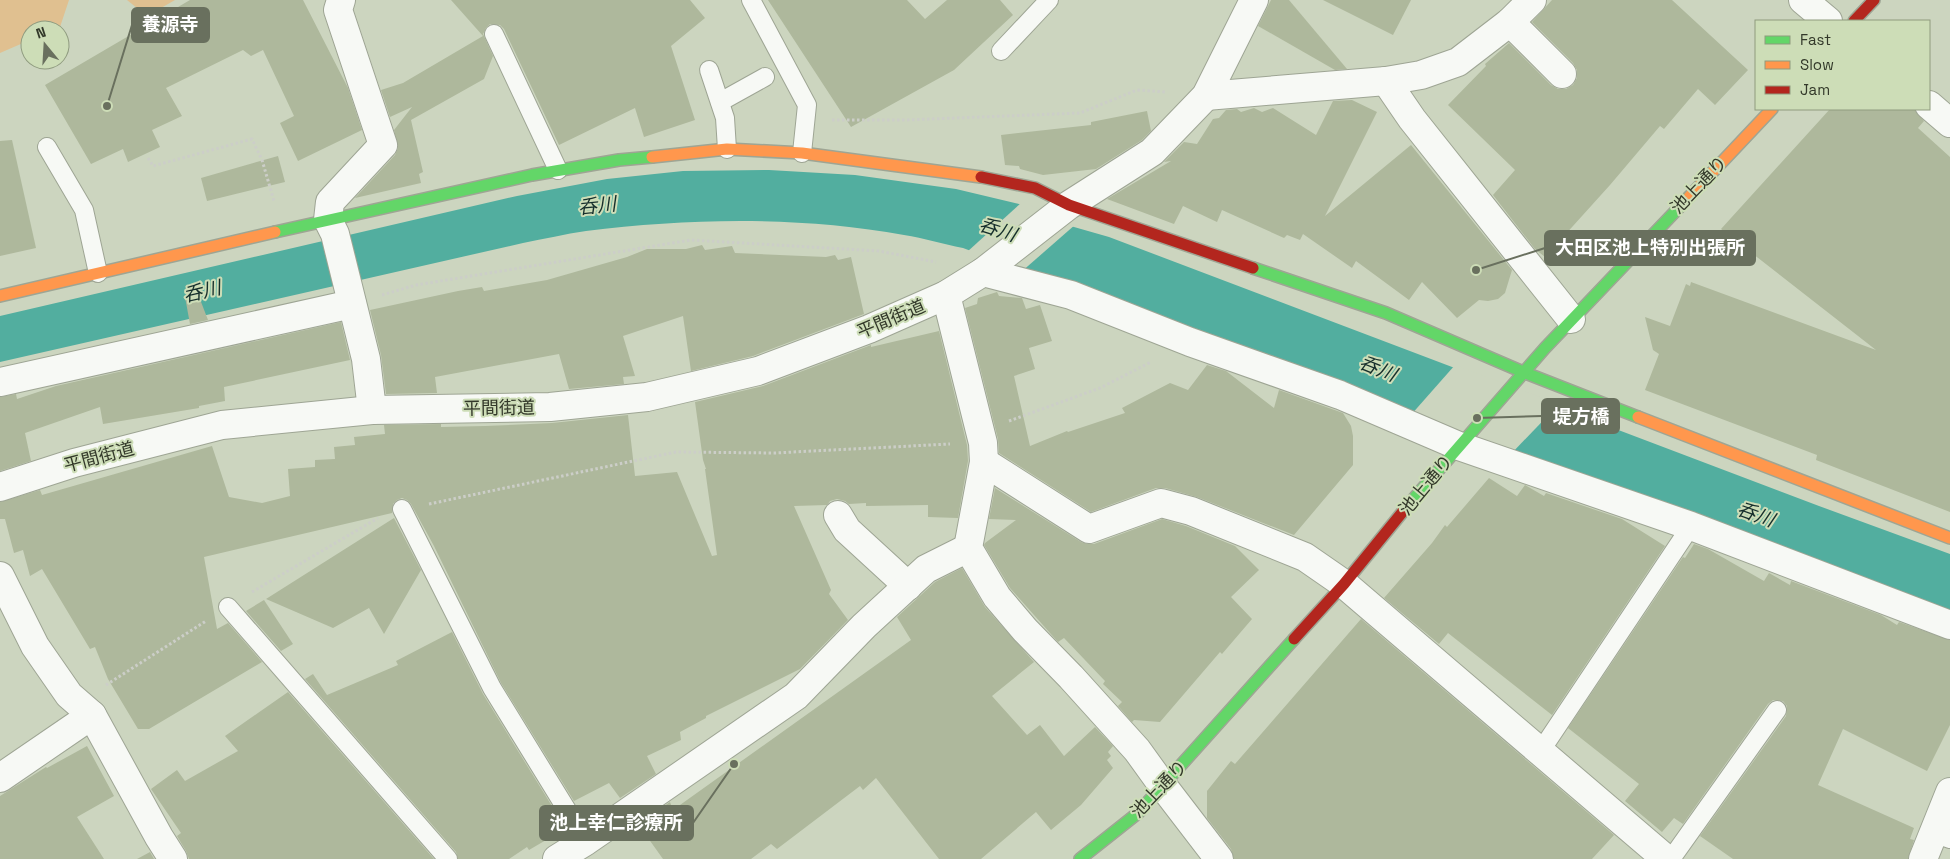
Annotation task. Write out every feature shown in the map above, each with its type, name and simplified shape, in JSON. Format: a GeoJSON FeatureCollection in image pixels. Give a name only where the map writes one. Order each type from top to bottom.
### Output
{"type":"FeatureCollection","features":[{"type":"Feature","properties":{"kind":"street"},"geometry":{"type":"LineString","coordinates":[[341,0],[338,10],[383,145],[330,202],[332,227],[366,359],[372,410]]}},
{"type":"Feature","properties":{"kind":"street"},"geometry":{"type":"LineString","coordinates":[[1064,209],[1152,152],[1206,96],[1254,0]]}},
{"type":"Feature","properties":{"kind":"street"},"geometry":{"type":"LineString","coordinates":[[1206,96],[1386,81],[1421,75],[1458,62],[1510,22],[1532,0]]}},
{"type":"Feature","properties":{"kind":"street"},"geometry":{"type":"LineString","coordinates":[[1803,0],[1827,20]]}},
{"type":"Feature","properties":{"kind":"street"},"geometry":{"type":"LineString","coordinates":[[1855,20],[1874,0]]}},
{"type":"Feature","properties":{"kind":"street"},"geometry":{"type":"LineString","coordinates":[[1510,22],[1562,74]]}},
{"type":"Feature","properties":{"kind":"street"},"geometry":{"type":"LineString","coordinates":[[1386,81],[1412,119],[1571,319]]}},
{"type":"Feature","properties":{"kind":"street"},"geometry":{"type":"LineString","coordinates":[[1930,106],[1950,123]]}},
{"type":"Feature","properties":{"kind":"street","name":"池上通り"},"geometry":{"type":"LineString","coordinates":[[1080,859],[1138,813],[1163,786],[1344,584],[1420,490],[1523,372],[1571,319],[1771,110]]}},
{"type":"Feature","properties":{"kind":"street"},"geometry":{"type":"LineString","coordinates":[[0,296],[282,230],[332,227],[558,170],[619,160],[727,149],[802,153],[979,176],[1035,188],[1064,209],[1386,313],[1523,372],[1950,538]]}},
{"type":"Feature","properties":{"kind":"street","name":"平間街道"},"geometry":{"type":"LineString","coordinates":[[0,487],[74,463],[222,425],[372,410],[550,407],[647,397],[758,371],[869,329],[946,296],[986,270],[1064,209]]}},
{"type":"Feature","properties":{"kind":"street"},"geometry":{"type":"LineString","coordinates":[[986,270],[1071,295],[1190,342],[1340,395],[1462,443],[1691,526],[1950,625]]}},
{"type":"Feature","properties":{"kind":"street"},"geometry":{"type":"LineString","coordinates":[[946,296],[982,445],[968,548],[997,597],[1025,630],[1137,750],[1219,859]]}},
{"type":"Feature","properties":{"kind":"street"},"geometry":{"type":"LineString","coordinates":[[0,382],[351,300]]}},
{"type":"Feature","properties":{"kind":"street"},"geometry":{"type":"LineString","coordinates":[[982,445],[1089,529],[1161,503],[1191,511],[1305,557],[1344,584],[1666,859]]}},
{"type":"Feature","properties":{"kind":"street"},"geometry":{"type":"LineString","coordinates":[[838,515],[847,530],[908,586]]}},
{"type":"Feature","properties":{"kind":"street"},"geometry":{"type":"LineString","coordinates":[[558,859],[796,696],[864,626],[926,569],[968,548]]}},
{"type":"Feature","properties":{"kind":"street"},"geometry":{"type":"LineString","coordinates":[[0,576],[35,646],[69,695],[92,715],[158,837],[173,859]]}},
{"type":"Feature","properties":{"kind":"street"},"geometry":{"type":"LineString","coordinates":[[0,778],[92,715]]}},
{"type":"Feature","properties":{"kind":"street"},"geometry":{"type":"LineString","coordinates":[[1922,859],[1942,836],[1950,792]]}},
{"type":"Feature","properties":{"kind":"lane"},"geometry":{"type":"LineString","coordinates":[[750,0],[807,105],[802,153]]}},
{"type":"Feature","properties":{"kind":"lane"},"geometry":{"type":"LineString","coordinates":[[1001,51],[1049,0]]}},
{"type":"Feature","properties":{"kind":"lane"},"geometry":{"type":"LineString","coordinates":[[494,34],[558,170]]}},
{"type":"Feature","properties":{"kind":"lane"},"geometry":{"type":"LineString","coordinates":[[709,70],[725,118],[727,149]]}},
{"type":"Feature","properties":{"kind":"lane"},"geometry":{"type":"LineString","coordinates":[[720,102],[765,77]]}},
{"type":"Feature","properties":{"kind":"lane"},"geometry":{"type":"LineString","coordinates":[[47,147],[84,210],[98,273]]}},
{"type":"Feature","properties":{"kind":"lane"},"geometry":{"type":"LineString","coordinates":[[402,510],[492,688],[586,841]]}},
{"type":"Feature","properties":{"kind":"lane"},"geometry":{"type":"LineString","coordinates":[[1540,752],[1691,526]]}},
{"type":"Feature","properties":{"kind":"lane"},"geometry":{"type":"LineString","coordinates":[[228,606],[448,859]]}},
{"type":"Feature","properties":{"kind":"lane"},"geometry":{"type":"LineString","coordinates":[[1671,859],[1777,710]]}},
{"type":"Feature","properties":{"kind":"path"},"geometry":{"type":"LineString","coordinates":[[804,120],[906,120],[1080,113],[1137,90],[1206,96]]}},
{"type":"Feature","properties":{"kind":"path"},"geometry":{"type":"LineString","coordinates":[[148,158],[154,166],[252,139],[262,160],[282,230]]}},
{"type":"Feature","properties":{"kind":"path"},"geometry":{"type":"LineString","coordinates":[[351,300],[416,285],[691,240],[879,251],[942,263]]}},
{"type":"Feature","properties":{"kind":"path"},"geometry":{"type":"LineString","coordinates":[[92,715],[92,694],[228,606],[385,513],[676,452],[774,453],[982,445],[1190,342]]}},
{"type":"Feature","properties":{"kind":"shaded area"},"geometry":{"type":"Polygon","coordinates":[[[0,0],[69,0],[62,20],[20,20],[20,44],[0,53],[0,0]]]}},
{"type":"Feature","properties":{"kind":"shaded area"},"geometry":{"type":"Polygon","coordinates":[[[127,0],[175,0],[147,16],[127,0]]]}},
{"type":"Feature","properties":{"kind":"water","name":"呑川"},"geometry":{"type":"Polygon","coordinates":[[[769,170],[855,175],[956,189],[1023,205],[1067,225],[1109,237],[1950,554],[1950,616],[963,248],[911,236],[865,229],[785,222],[745,221],[665,223],[586,231],[523,243],[0,362],[0,316],[517,196],[607,179],[683,171],[769,170]]]}},
{"type":"Feature","properties":{"kind":"pier"},"geometry":{"type":"Polygon","coordinates":[[[1022,202],[1076,224],[1020,273],[967,252],[1022,202]]]}},
{"type":"Feature","properties":{"kind":"pier"},"geometry":{"type":"Polygon","coordinates":[[[1455,365],[1559,404],[1510,455],[1410,416],[1455,365]]]}},
{"type":"Feature","properties":{"kind":"building"},"geometry":{"type":"Polygon","coordinates":[[[190,0],[303,0],[348,88],[362,130],[298,161],[280,123],[294,116],[263,50],[251,56],[243,50],[166,88],[182,116],[152,130],[160,147],[128,162],[123,149],[91,164],[45,85],[190,0]]]}},
{"type":"Feature","properties":{"kind":"building"},"geometry":{"type":"Polygon","coordinates":[[[451,0],[690,0],[705,18],[671,46],[695,120],[644,137],[635,108],[559,145],[504,29],[500,25],[490,24],[483,34],[493,56],[484,79],[411,120],[423,172],[419,174],[421,183],[355,198],[395,155],[398,148],[394,130],[412,107],[390,117],[381,90],[403,83],[483,36],[451,0]]]}},
{"type":"Feature","properties":{"kind":"building"},"geometry":{"type":"Polygon","coordinates":[[[768,0],[907,0],[925,19],[947,0],[1000,0],[1013,15],[954,70],[851,127],[768,0]]]}},
{"type":"Feature","properties":{"kind":"building"},"geometry":{"type":"Polygon","coordinates":[[[1271,0],[1289,0],[1347,69],[1335,70],[1258,26],[1271,0]]]}},
{"type":"Feature","properties":{"kind":"building"},"geometry":{"type":"Polygon","coordinates":[[[1323,0],[1411,0],[1393,35],[1323,0]]]}},
{"type":"Feature","properties":{"kind":"building"},"geometry":{"type":"Polygon","coordinates":[[[1552,0],[1672,0],[1748,70],[1715,105],[1698,89],[1664,129],[1660,126],[1545,257],[1535,249],[1493,195],[1515,170],[1448,105],[1486,66],[1485,64],[1509,43],[1551,85],[1558,89],[1566,89],[1573,85],[1577,78],[1577,70],[1573,63],[1532,22],[1552,0]]]}},
{"type":"Feature","properties":{"kind":"building"},"geometry":{"type":"Polygon","coordinates":[[[1352,100],[1377,112],[1325,216],[1411,145],[1512,270],[1505,293],[1498,299],[1479,300],[1457,318],[1422,282],[1409,300],[1356,261],[1352,268],[1303,234],[1300,240],[1287,235],[1284,238],[1222,210],[1217,222],[1183,206],[1174,224],[1107,199],[1171,161],[1164,162],[1184,142],[1197,144],[1213,119],[1219,118],[1226,110],[1237,109],[1241,112],[1254,108],[1262,112],[1273,108],[1316,135],[1333,101],[1352,100]]]}},
{"type":"Feature","properties":{"kind":"building"},"geometry":{"type":"Polygon","coordinates":[[[1829,110],[1915,110],[1924,121],[1918,128],[1950,157],[1950,512],[1816,460],[1817,455],[1645,390],[1659,354],[1653,350],[1645,317],[1670,326],[1686,284],[1690,286],[1691,282],[1876,350],[1721,229],[1829,110]]]}},
{"type":"Feature","properties":{"kind":"building"},"geometry":{"type":"Polygon","coordinates":[[[1147,111],[1151,131],[1142,140],[1096,169],[1043,175],[1020,169],[1019,166],[1005,165],[1001,135],[1091,125],[1091,122],[1147,111]]]}},
{"type":"Feature","properties":{"kind":"building"},"geometry":{"type":"Polygon","coordinates":[[[12,140],[36,248],[0,256],[0,141],[12,140]]]}},
{"type":"Feature","properties":{"kind":"building"},"geometry":{"type":"Polygon","coordinates":[[[278,156],[285,182],[207,201],[201,178],[278,156]]]}},
{"type":"Feature","properties":{"kind":"building"},"geometry":{"type":"Polygon","coordinates":[[[702,245],[705,250],[732,246],[735,253],[826,257],[835,255],[838,260],[851,257],[864,314],[753,356],[691,371],[683,316],[623,336],[635,376],[623,377],[624,384],[569,389],[559,354],[435,377],[437,393],[386,394],[381,355],[370,310],[458,291],[482,287],[484,291],[547,280],[627,257],[647,249],[686,249],[702,245]]]}},
{"type":"Feature","properties":{"kind":"building"},"geometry":{"type":"Polygon","coordinates":[[[997,292],[999,296],[1022,298],[1026,309],[1040,305],[1052,341],[1029,348],[1035,369],[1014,376],[1030,446],[1067,431],[1125,413],[1122,408],[1170,383],[1188,390],[1207,365],[1226,371],[1274,408],[1279,390],[1343,413],[1351,426],[1353,436],[1353,465],[1294,535],[1197,497],[1165,488],[1156,488],[1091,512],[999,453],[998,439],[965,308],[977,304],[978,298],[997,292]]]}},
{"type":"Feature","properties":{"kind":"building"},"geometry":{"type":"Polygon","coordinates":[[[198,294],[208,320],[190,324],[185,297],[198,294]]]}},
{"type":"Feature","properties":{"kind":"building"},"geometry":{"type":"Polygon","coordinates":[[[341,322],[350,360],[224,387],[225,401],[199,406],[199,408],[103,424],[100,407],[25,433],[31,461],[0,471],[0,397],[16,394],[17,399],[56,386],[341,322]]]}},
{"type":"Feature","properties":{"kind":"building"},"geometry":{"type":"Polygon","coordinates":[[[939,331],[967,445],[968,461],[958,518],[928,517],[928,505],[866,506],[866,503],[849,504],[837,499],[830,501],[827,505],[794,506],[831,590],[829,594],[848,620],[800,669],[706,716],[706,718],[680,732],[681,740],[647,756],[656,774],[620,798],[609,783],[574,801],[501,683],[434,546],[407,500],[402,498],[397,500],[393,504],[392,513],[204,557],[217,629],[228,623],[262,662],[149,729],[138,729],[108,679],[95,647],[90,649],[42,569],[30,576],[23,550],[14,553],[5,519],[0,519],[0,502],[40,490],[42,495],[212,446],[229,497],[262,503],[290,496],[288,469],[315,467],[315,460],[335,459],[334,447],[355,445],[354,437],[385,434],[384,425],[441,424],[441,427],[485,426],[552,423],[628,415],[635,476],[677,472],[712,556],[717,555],[695,402],[763,386],[871,345],[871,347],[939,331]]]}},
{"type":"Feature","properties":{"kind":"building"},"geometry":{"type":"Polygon","coordinates":[[[1489,478],[1517,496],[1525,485],[1544,496],[1546,493],[1622,519],[1665,546],[1552,715],[1448,633],[1439,644],[1384,598],[1432,543],[1445,525],[1447,527],[1489,478]]]}},
{"type":"Feature","properties":{"kind":"building"},"geometry":{"type":"Polygon","coordinates":[[[995,488],[1087,544],[1094,544],[1162,519],[1186,526],[1235,546],[1259,570],[1231,597],[1252,619],[1222,654],[1220,652],[1160,722],[1134,720],[1132,722],[1118,706],[1122,702],[1103,684],[1105,681],[1064,638],[1058,642],[1010,588],[984,545],[1016,520],[989,519],[995,488]]]}},
{"type":"Feature","properties":{"kind":"building"},"geometry":{"type":"Polygon","coordinates":[[[394,518],[421,570],[384,634],[369,608],[333,628],[266,599],[394,518]]]}},
{"type":"Feature","properties":{"kind":"building"},"geometry":{"type":"Polygon","coordinates":[[[1694,544],[1708,549],[1764,581],[1769,573],[1790,585],[1791,581],[1881,615],[1897,625],[1899,622],[1950,640],[1950,725],[1927,771],[1843,729],[1818,785],[1914,828],[1910,839],[1914,840],[1908,859],[1733,859],[1700,836],[1786,716],[1787,706],[1783,701],[1773,700],[1768,704],[1683,824],[1674,818],[1662,832],[1625,801],[1639,784],[1568,728],[1683,557],[1685,558],[1694,544]]]}},
{"type":"Feature","properties":{"kind":"building"},"geometry":{"type":"Polygon","coordinates":[[[962,568],[985,607],[1034,662],[992,696],[1027,735],[1040,725],[1064,756],[1095,727],[1113,746],[1108,752],[1111,756],[1107,760],[1113,768],[1081,805],[1051,830],[1036,812],[981,859],[939,859],[876,778],[863,790],[860,786],[777,849],[771,844],[751,859],[663,859],[638,824],[670,802],[673,810],[911,640],[897,617],[935,582],[962,568]]]}},
{"type":"Feature","properties":{"kind":"building"},"geometry":{"type":"Polygon","coordinates":[[[264,600],[293,644],[281,651],[246,611],[264,600]]]}},
{"type":"Feature","properties":{"kind":"building"},"geometry":{"type":"Polygon","coordinates":[[[1361,619],[1614,835],[1592,859],[1234,859],[1231,849],[1207,818],[1207,791],[1231,761],[1235,764],[1361,619]]]}},
{"type":"Feature","properties":{"kind":"building"},"geometry":{"type":"Polygon","coordinates":[[[452,632],[483,694],[555,811],[552,812],[558,822],[554,827],[558,833],[529,850],[527,847],[509,859],[458,859],[456,852],[305,679],[313,674],[327,695],[398,665],[396,661],[452,632]]]}},
{"type":"Feature","properties":{"kind":"building"},"geometry":{"type":"Polygon","coordinates":[[[288,692],[434,859],[189,859],[177,836],[181,833],[151,789],[177,770],[185,781],[238,751],[225,736],[288,692]]]}},
{"type":"Feature","properties":{"kind":"building"},"geometry":{"type":"Polygon","coordinates":[[[87,746],[114,796],[77,817],[104,859],[0,859],[0,796],[46,767],[87,746]]]}},
{"type":"Feature","properties":{"kind":"building"},"geometry":{"type":"Polygon","coordinates":[[[150,852],[154,859],[137,859],[150,852]]]}},
{"type":"Feature","properties":{"kind":"traffic: fast"},"geometry":{"type":"LineString","coordinates":[[275,232],[532,175],[619,160],[652,157]]}},
{"type":"Feature","properties":{"kind":"traffic: fast"},"geometry":{"type":"LineString","coordinates":[[1409,504],[1545,348],[1689,197]]}},
{"type":"Feature","properties":{"kind":"traffic: fast"},"geometry":{"type":"LineString","coordinates":[[1253,268],[1386,313],[1523,372],[1638,417]]}},
{"type":"Feature","properties":{"kind":"traffic: fast"},"geometry":{"type":"LineString","coordinates":[[1080,859],[1138,813],[1294,639]]}},
{"type":"Feature","properties":{"kind":"traffic: slow"},"geometry":{"type":"LineString","coordinates":[[1689,197],[1771,110]]}},
{"type":"Feature","properties":{"kind":"traffic: slow"},"geometry":{"type":"LineString","coordinates":[[652,157],[727,149],[802,153],[981,177]]}},
{"type":"Feature","properties":{"kind":"traffic: slow"},"geometry":{"type":"LineString","coordinates":[[0,296],[275,232]]}},
{"type":"Feature","properties":{"kind":"traffic: slow"},"geometry":{"type":"LineString","coordinates":[[1638,417],[1950,538]]}},
{"type":"Feature","properties":{"kind":"traffic: jam"},"geometry":{"type":"LineString","coordinates":[[1855,20],[1874,0]]}},
{"type":"Feature","properties":{"kind":"traffic: jam"},"geometry":{"type":"LineString","coordinates":[[981,177],[1035,188],[1069,205],[1253,268]]}},
{"type":"Feature","properties":{"kind":"traffic: jam"},"geometry":{"type":"LineString","coordinates":[[1294,639],[1344,584],[1409,504]]}},
{"type":"Feature","properties":{"kind":"place","name":"養源寺"},"geometry":{"type":"Point","coordinates":[107,106]}},
{"type":"Feature","properties":{"kind":"place","name":"大田区池上特別出張所"},"geometry":{"type":"Point","coordinates":[1476,270]}},
{"type":"Feature","properties":{"kind":"place","name":"堤方橋"},"geometry":{"type":"Point","coordinates":[1477,418]}},
{"type":"Feature","properties":{"kind":"place","name":"池上幸仁診療所"},"geometry":{"type":"Point","coordinates":[734,764]}}]}
